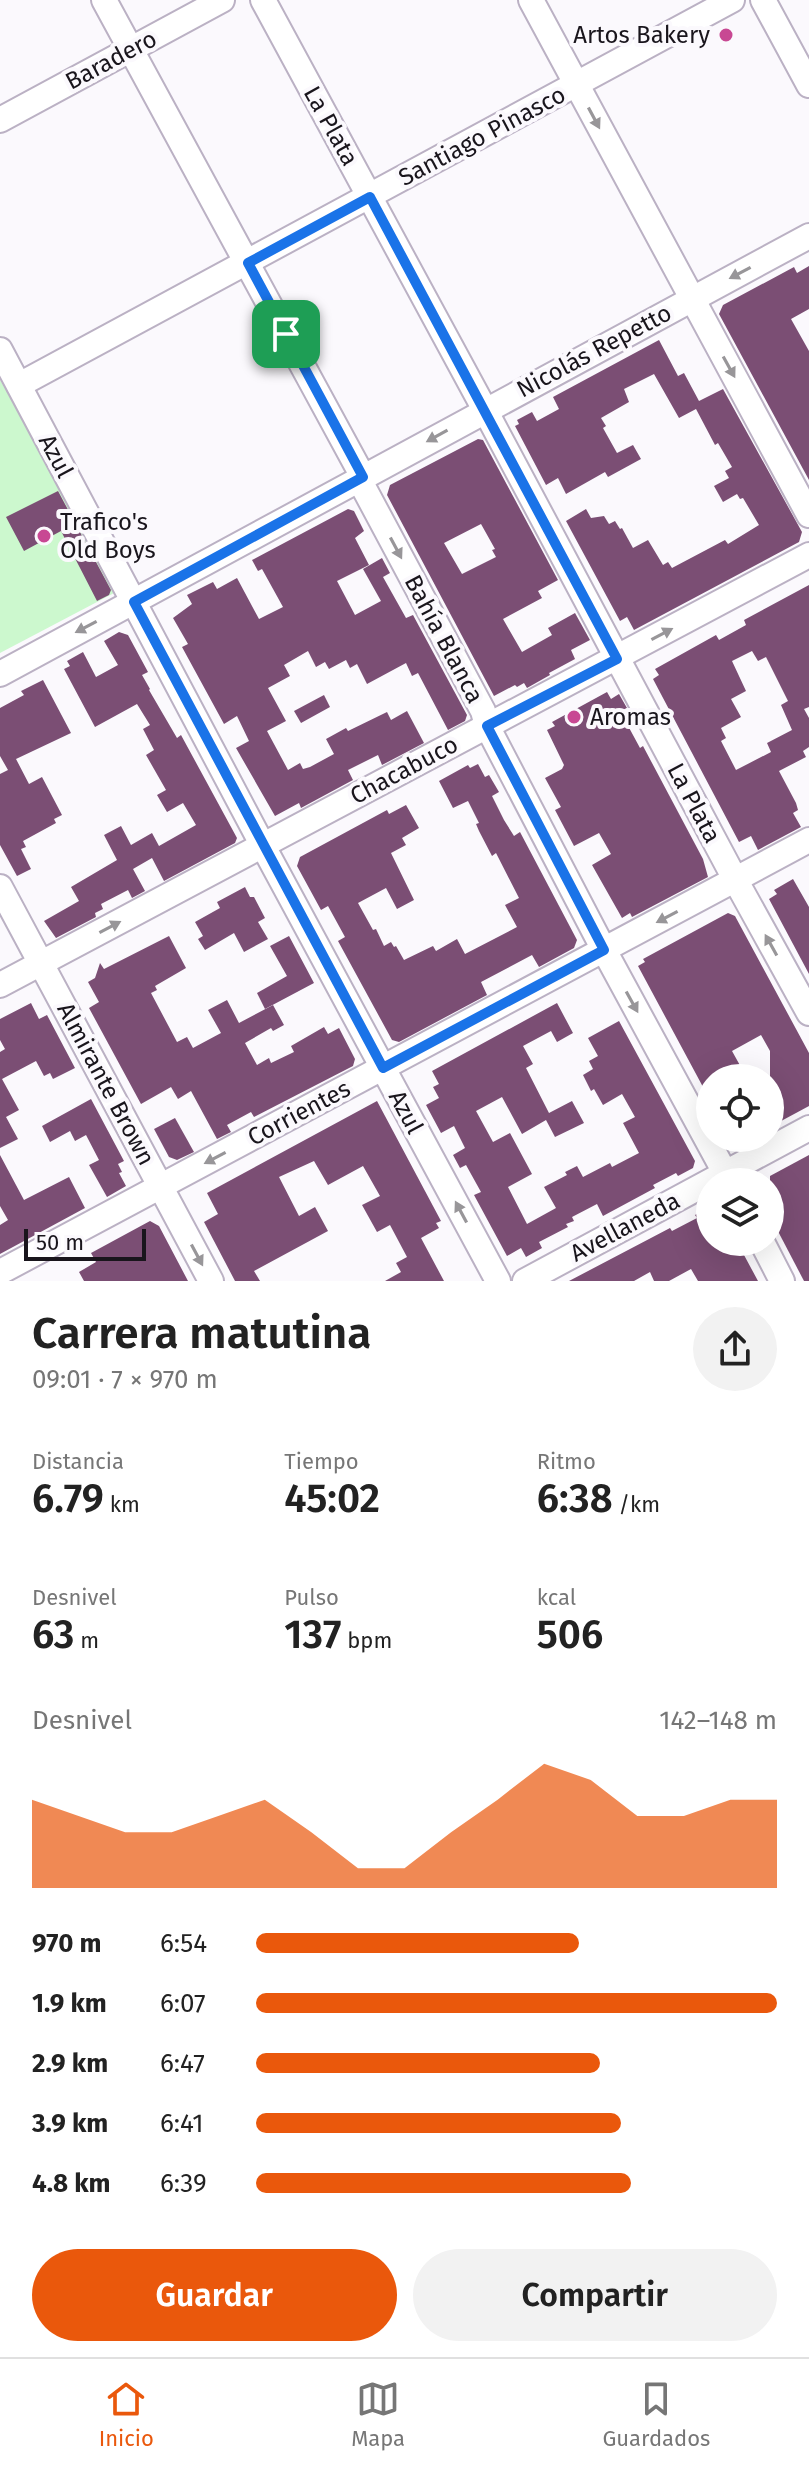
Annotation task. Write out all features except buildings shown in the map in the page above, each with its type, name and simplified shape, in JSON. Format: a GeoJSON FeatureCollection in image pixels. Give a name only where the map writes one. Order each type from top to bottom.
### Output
{"type":"FeatureCollection","features":[{"type":"Feature","properties":{"kind":"street","name":"Bahía Blanca"},"geometry":{"type":"LineString","coordinates":[[104,0],[248,263],[483,711],[487,726],[604,950],[723,1168]]}},
{"type":"Feature","properties":{"kind":"street","name":"Baradero"},"geometry":{"type":"LineString","coordinates":[[0,120],[222,0]]}},
{"type":"Feature","properties":{"kind":"street","name":"La Plata"},"geometry":{"type":"LineString","coordinates":[[263,0],[809,1013]]}},
{"type":"Feature","properties":{"kind":"street"},"geometry":{"type":"LineString","coordinates":[[531,0],[809,515]]}},
{"type":"Feature","properties":{"kind":"street","name":"Santiago Pinasco"},"geometry":{"type":"LineString","coordinates":[[19,385],[732,0]]}},
{"type":"Feature","properties":{"kind":"street"},"geometry":{"type":"LineString","coordinates":[[763,0],[809,85]]}},
{"type":"Feature","properties":{"kind":"street","name":"Nicolás Repetto"},"geometry":{"type":"LineString","coordinates":[[0,674],[809,236]]}},
{"type":"Feature","properties":{"kind":"street","name":"Azul"},"geometry":{"type":"LineString","coordinates":[[0,350],[498,1281]]}},
{"type":"Feature","properties":{"kind":"street","name":"Chacabuco"},"geometry":{"type":"LineString","coordinates":[[0,985],[809,555]]}},
{"type":"Feature","properties":{"kind":"street","name":"Corrientes"},"geometry":{"type":"LineString","coordinates":[[0,1272],[809,840]]}},
{"type":"Feature","properties":{"kind":"street","name":"Almirante Brown"},"geometry":{"type":"LineString","coordinates":[[0,887],[211,1281]]}},
{"type":"Feature","properties":{"kind":"street","name":"Avellaneda"},"geometry":{"type":"LineString","coordinates":[[743,1168],[809,1128]]}},
{"type":"Feature","properties":{"kind":"street","name":"Avellaneda"},"geometry":{"type":"LineString","coordinates":[[525,1281],[696,1193]]}},
{"type":"Feature","properties":{"kind":"street"},"geometry":{"type":"LineString","coordinates":[[769,1256],[782,1281]]}},
{"type":"Feature","properties":{"kind":"green space","name":"Trafico's Old Boys"},"geometry":{"type":"Polygon","coordinates":[[[0,380],[62,488],[116,592],[0,653],[0,380]]]}},
{"type":"Feature","properties":{"kind":"place","name":"Artos Bakery"},"geometry":{"type":"Point","coordinates":[726,35]}},
{"type":"Feature","properties":{"kind":"place","name":"Trafico's Old Boys"},"geometry":{"type":"Point","coordinates":[44,536]}},
{"type":"Feature","properties":{"kind":"place","name":"Aromas"},"geometry":{"type":"Point","coordinates":[574,717]}},
{"type":"Feature","properties":{"kind":"route"},"geometry":{"type":"LineString","coordinates":[[370,197],[617,659],[487,726],[604,950],[383,1068],[134,602],[363,477],[286,334],[248,263],[370,197]]}}]}
